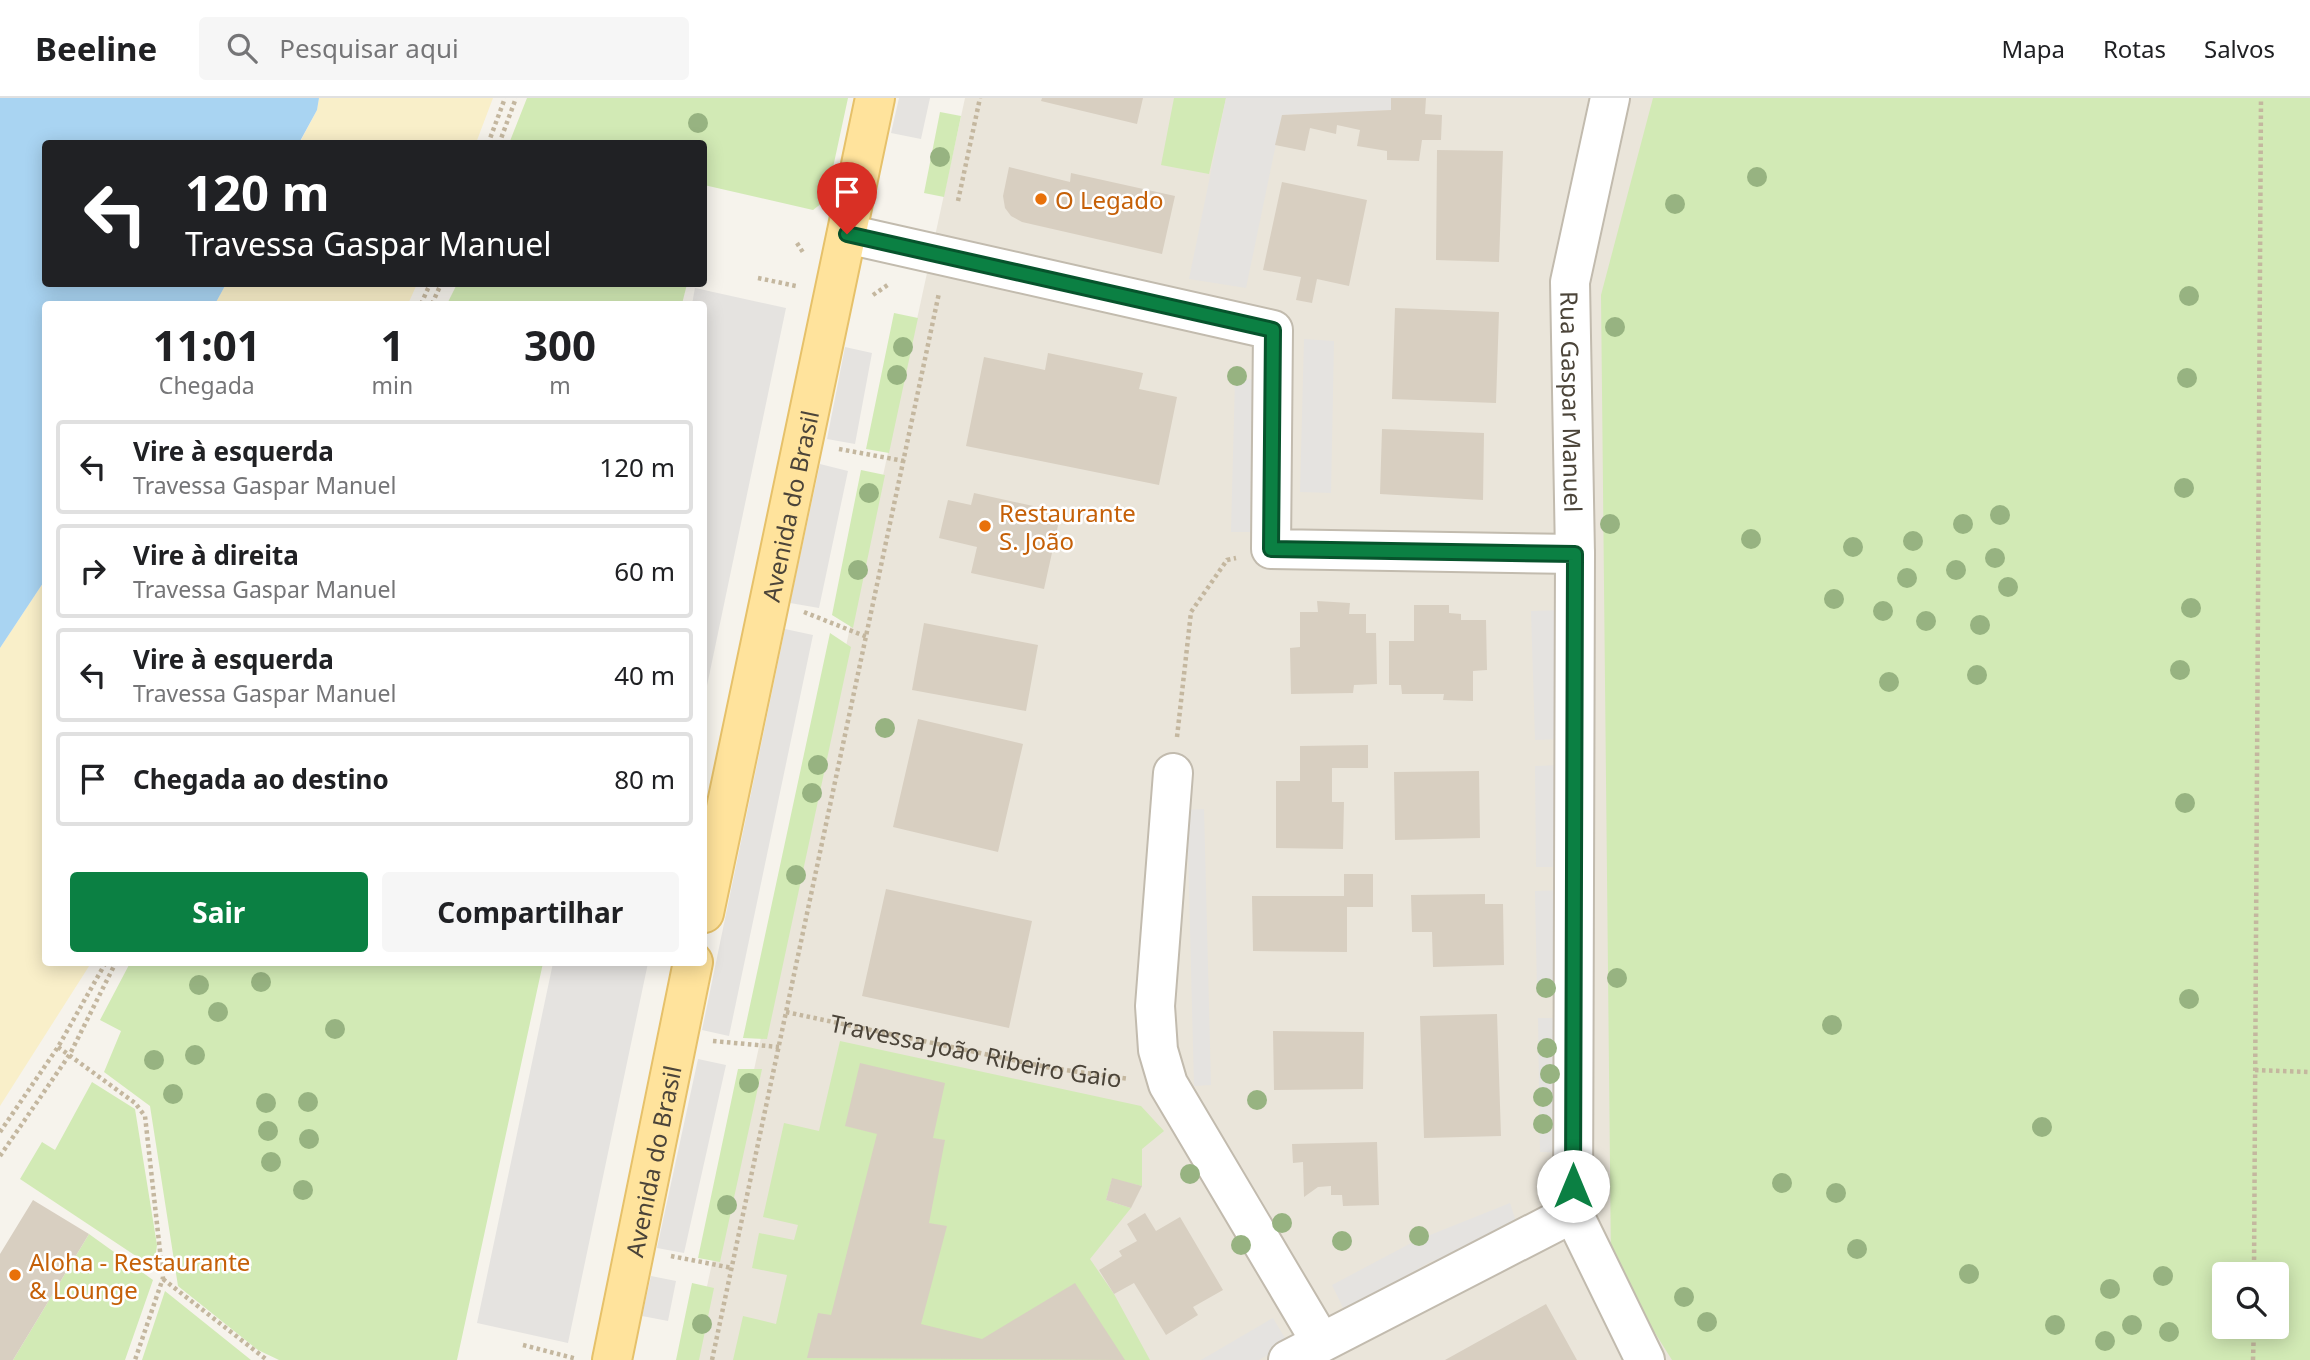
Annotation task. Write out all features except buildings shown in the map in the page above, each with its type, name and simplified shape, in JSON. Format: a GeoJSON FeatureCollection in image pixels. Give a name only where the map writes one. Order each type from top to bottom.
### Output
{"type":"FeatureCollection","features":[{"type":"Feature","properties":{"kind":"main road","name":"Avenida do Brasil"},"geometry":{"type":"LineString","coordinates":[[707,899],[875,98]]}},
{"type":"Feature","properties":{"kind":"main road","name":"Avenida do Brasil"},"geometry":{"type":"LineString","coordinates":[[612,1360],[692,966]]}},
{"type":"Feature","properties":{"kind":"street","name":"Rua Gaspar Manuel"},"geometry":{"type":"LineString","coordinates":[[1573,1213],[1575,554],[1570,282],[1609,98]]}},
{"type":"Feature","properties":{"kind":"street"},"geometry":{"type":"LineString","coordinates":[[847,234],[1273,330],[1271,549],[1575,554]]}},
{"type":"Feature","properties":{"kind":"street","name":"Travessa João Ribeiro Gaio"},"geometry":{"type":"LineString","coordinates":[[1173,773],[1155,1006],[1158,1051],[1168,1084],[1321,1342]]}},
{"type":"Feature","properties":{"kind":"street"},"geometry":{"type":"LineString","coordinates":[[1288,1360],[1573,1213],[1645,1360]]}},
{"type":"Feature","properties":{"kind":"path"},"geometry":{"type":"LineString","coordinates":[[489,140],[505,98]]}},
{"type":"Feature","properties":{"kind":"path"},"geometry":{"type":"LineString","coordinates":[[500,140],[516,98]]}},
{"type":"Feature","properties":{"kind":"path"},"geometry":{"type":"LineString","coordinates":[[958,201],[980,98]]}},
{"type":"Feature","properties":{"kind":"path"},"geometry":{"type":"LineString","coordinates":[[2254,1262],[2260,98]]}},
{"type":"Feature","properties":{"kind":"path"},"geometry":{"type":"LineString","coordinates":[[758,278],[804,288]]}},
{"type":"Feature","properties":{"kind":"path"},"geometry":{"type":"LineString","coordinates":[[865,301],[889,284],[901,287]]}},
{"type":"Feature","properties":{"kind":"path"},"geometry":{"type":"LineString","coordinates":[[712,1360],[940,285]]}},
{"type":"Feature","properties":{"kind":"path"},"geometry":{"type":"LineString","coordinates":[[926,292],[938,295]]}},
{"type":"Feature","properties":{"kind":"path"},"geometry":{"type":"LineString","coordinates":[[804,443],[904,461]]}},
{"type":"Feature","properties":{"kind":"path"},"geometry":{"type":"LineString","coordinates":[[1173,773],[1191,612],[1227,560],[1271,549]]}},
{"type":"Feature","properties":{"kind":"path"},"geometry":{"type":"LineString","coordinates":[[770,603],[822,617],[850,632],[867,637]]}},
{"type":"Feature","properties":{"kind":"path"},"geometry":{"type":"LineString","coordinates":[[0,1132],[58,1046],[104,966]]}},
{"type":"Feature","properties":{"kind":"path"},"geometry":{"type":"LineString","coordinates":[[0,1156],[70,1054],[114,966]]}},
{"type":"Feature","properties":{"kind":"path","name":"Travessa João Ribeiro Gaio"},"geometry":{"type":"LineString","coordinates":[[786,1012],[1051,1068],[1168,1084]]}},
{"type":"Feature","properties":{"kind":"path"},"geometry":{"type":"LineString","coordinates":[[678,1034],[721,1043],[779,1046]]}},
{"type":"Feature","properties":{"kind":"path"},"geometry":{"type":"LineString","coordinates":[[58,1046],[135,1103],[145,1116],[163,1278],[135,1360]]}},
{"type":"Feature","properties":{"kind":"path"},"geometry":{"type":"LineString","coordinates":[[2255,1070],[2310,1072]]}},
{"type":"Feature","properties":{"kind":"path"},"geometry":{"type":"LineString","coordinates":[[636,1249],[732,1268]]}},
{"type":"Feature","properties":{"kind":"path"},"geometry":{"type":"LineString","coordinates":[[163,1278],[255,1354],[267,1360]]}},
{"type":"Feature","properties":{"kind":"path"},"geometry":{"type":"LineString","coordinates":[[2253,1360],[2254,1339]]}},
{"type":"Feature","properties":{"kind":"path"},"geometry":{"type":"LineString","coordinates":[[523,1345],[582,1360]]}},
{"type":"Feature","properties":{"kind":"shaded area"},"geometry":{"type":"Polygon","coordinates":[[[899,98],[930,98],[921,139],[891,133],[899,98]]]}},
{"type":"Feature","properties":{"kind":"shaded area"},"geometry":{"type":"Polygon","coordinates":[[[965,98],[2310,98],[2310,1360],[691,1360],[965,98]]]}},
{"type":"Feature","properties":{"kind":"shaded area"},"geometry":{"type":"Polygon","coordinates":[[[1226,98],[1391,98],[1391,110],[1282,115],[1246,288],[1189,279],[1226,98]]]}},
{"type":"Feature","properties":{"kind":"shaded area"},"geometry":{"type":"Polygon","coordinates":[[[695,288],[786,308],[707,686],[707,301],[693,301],[695,288]]]}},
{"type":"Feature","properties":{"kind":"shaded area"},"geometry":{"type":"Polygon","coordinates":[[[1304,339],[1334,341],[1331,493],[1300,492],[1304,339]]]}},
{"type":"Feature","properties":{"kind":"shaded area"},"geometry":{"type":"Polygon","coordinates":[[[845,347],[872,353],[855,444],[827,439],[845,347]]]}},
{"type":"Feature","properties":{"kind":"shaded area"},"geometry":{"type":"Polygon","coordinates":[[[1235,379],[1265,380],[1261,532],[1231,532],[1235,379]]]}},
{"type":"Feature","properties":{"kind":"shaded area"},"geometry":{"type":"Polygon","coordinates":[[[820,464],[848,471],[819,608],[790,603],[820,464]]]}},
{"type":"Feature","properties":{"kind":"shaded area"},"geometry":{"type":"Polygon","coordinates":[[[1560,610],[1564,739],[1535,740],[1531,611],[1560,610]]]}},
{"type":"Feature","properties":{"kind":"shaded area"},"geometry":{"type":"Polygon","coordinates":[[[785,629],[813,635],[729,1036],[702,1030],[785,629]]]}},
{"type":"Feature","properties":{"kind":"shaded area"},"geometry":{"type":"Polygon","coordinates":[[[1563,765],[1564,867],[1536,867],[1535,766],[1563,765]]]}},
{"type":"Feature","properties":{"kind":"shaded area"},"geometry":{"type":"Polygon","coordinates":[[[1204,809],[1211,1085],[1194,1086],[1187,810],[1204,809]]]}},
{"type":"Feature","properties":{"kind":"shaded area"},"geometry":{"type":"Polygon","coordinates":[[[1564,890],[1566,989],[1537,990],[1535,891],[1564,890]]]}},
{"type":"Feature","properties":{"kind":"shaded area"},"geometry":{"type":"Polygon","coordinates":[[[552,966],[647,966],[568,1343],[477,1323],[552,966]]]}},
{"type":"Feature","properties":{"kind":"shaded area"},"geometry":{"type":"Polygon","coordinates":[[[1538,1018],[1567,1018],[1568,1153],[1540,1152],[1538,1018]]]}},
{"type":"Feature","properties":{"kind":"shaded area"},"geometry":{"type":"Polygon","coordinates":[[[698,1059],[726,1065],[684,1253],[657,1248],[698,1059]]]}},
{"type":"Feature","properties":{"kind":"shaded area"},"geometry":{"type":"Polygon","coordinates":[[[1510,1203],[1519,1231],[1430,1262],[1345,1312],[1332,1285],[1415,1241],[1510,1203]]]}},
{"type":"Feature","properties":{"kind":"shaded area"},"geometry":{"type":"Polygon","coordinates":[[[651,1276],[676,1281],[668,1321],[642,1316],[651,1276]]]}},
{"type":"Feature","properties":{"kind":"shaded area"},"geometry":{"type":"Polygon","coordinates":[[[1273,1318],[1288,1343],[1259,1360],[1201,1360],[1273,1318]]]}},
{"type":"Feature","properties":{"kind":"green space"},"geometry":{"type":"Polygon","coordinates":[[[527,98],[848,98],[826,200],[813,210],[707,186],[707,140],[510,140],[527,98]]]}},
{"type":"Feature","properties":{"kind":"green space"},"geometry":{"type":"Polygon","coordinates":[[[1174,98],[1226,98],[1209,174],[1161,165],[1174,98]]]}},
{"type":"Feature","properties":{"kind":"green space"},"geometry":{"type":"Polygon","coordinates":[[[1653,98],[2310,98],[2310,1360],[1672,1360],[1611,1263],[1601,295],[1653,98]]]}},
{"type":"Feature","properties":{"kind":"green space"},"geometry":{"type":"Polygon","coordinates":[[[940,112],[961,116],[944,197],[924,193],[940,112]]]}},
{"type":"Feature","properties":{"kind":"green space"},"geometry":{"type":"Polygon","coordinates":[[[456,287],[686,287],[683,301],[448,301],[456,287]]]}},
{"type":"Feature","properties":{"kind":"green space"},"geometry":{"type":"Polygon","coordinates":[[[894,313],[918,318],[889,453],[866,449],[894,313]]]}},
{"type":"Feature","properties":{"kind":"green space"},"geometry":{"type":"Polygon","coordinates":[[[861,470],[885,475],[853,628],[832,615],[861,470]]]}},
{"type":"Feature","properties":{"kind":"green space"},"geometry":{"type":"Polygon","coordinates":[[[830,633],[851,647],[767,1039],[743,1038],[830,633]]]}},
{"type":"Feature","properties":{"kind":"green space"},"geometry":{"type":"Polygon","coordinates":[[[128,966],[542,966],[457,1360],[279,1360],[258,1350],[178,1286],[150,1106],[104,1072],[121,1031],[100,1020],[128,966]]]}},
{"type":"Feature","properties":{"kind":"green space"},"geometry":{"type":"Polygon","coordinates":[[[840,1041],[1141,1106],[1164,1131],[1142,1149],[1142,1186],[1112,1179],[1106,1200],[1131,1208],[1090,1259],[1114,1294],[1150,1360],[733,1360],[743,1316],[776,1324],[787,1275],[752,1268],[759,1233],[794,1240],[798,1225],[763,1217],[784,1123],[819,1131],[840,1041]]]}},
{"type":"Feature","properties":{"kind":"green space"},"geometry":{"type":"Polygon","coordinates":[[[738,1069],[762,1069],[720,1262],[698,1258],[738,1069]]]}},
{"type":"Feature","properties":{"kind":"green space"},"geometry":{"type":"Polygon","coordinates":[[[92,1082],[135,1109],[157,1245],[154,1268],[20,1179],[42,1142],[55,1150],[92,1082]]]}},
{"type":"Feature","properties":{"kind":"green space"},"geometry":{"type":"Polygon","coordinates":[[[89,1234],[153,1280],[125,1360],[13,1360],[89,1234]]]}},
{"type":"Feature","properties":{"kind":"green space"},"geometry":{"type":"Polygon","coordinates":[[[692,1283],[714,1288],[699,1360],[676,1360],[692,1283]]]}},
{"type":"Feature","properties":{"kind":"green space"},"geometry":{"type":"Polygon","coordinates":[[[165,1291],[251,1360],[142,1360],[165,1291]]]}},
{"type":"Feature","properties":{"kind":"sand"},"geometry":{"type":"Polygon","coordinates":[[[319,98],[493,98],[477,140],[301,140],[317,110],[319,98]]]}},
{"type":"Feature","properties":{"kind":"sand"},"geometry":{"type":"Polygon","coordinates":[[[224,287],[416,287],[409,301],[217,301],[224,287]]]}},
{"type":"Feature","properties":{"kind":"sand"},"geometry":{"type":"Polygon","coordinates":[[[42,585],[42,966],[89,966],[0,1106],[0,648],[42,585]]]}},
{"type":"Feature","properties":{"kind":"water"},"geometry":{"type":"Polygon","coordinates":[[[0,98],[319,98],[317,110],[301,140],[42,140],[42,287],[224,287],[217,301],[42,301],[42,585],[0,648],[0,98]]]}},
{"type":"Feature","properties":{"kind":"place","name":"O Legado"},"geometry":{"type":"Point","coordinates":[1041,199]}},
{"type":"Feature","properties":{"kind":"place","name":"Restaurante S. João"},"geometry":{"type":"Point","coordinates":[985,526]}},
{"type":"Feature","properties":{"kind":"place","name":"Aloha - Restaurante & Lounge"},"geometry":{"type":"Point","coordinates":[15,1275]}},
{"type":"Feature","properties":{"kind":"route"},"geometry":{"type":"LineString","coordinates":[[847,234],[1273,330],[1271,549],[1575,554],[1573,1186]]}}]}
